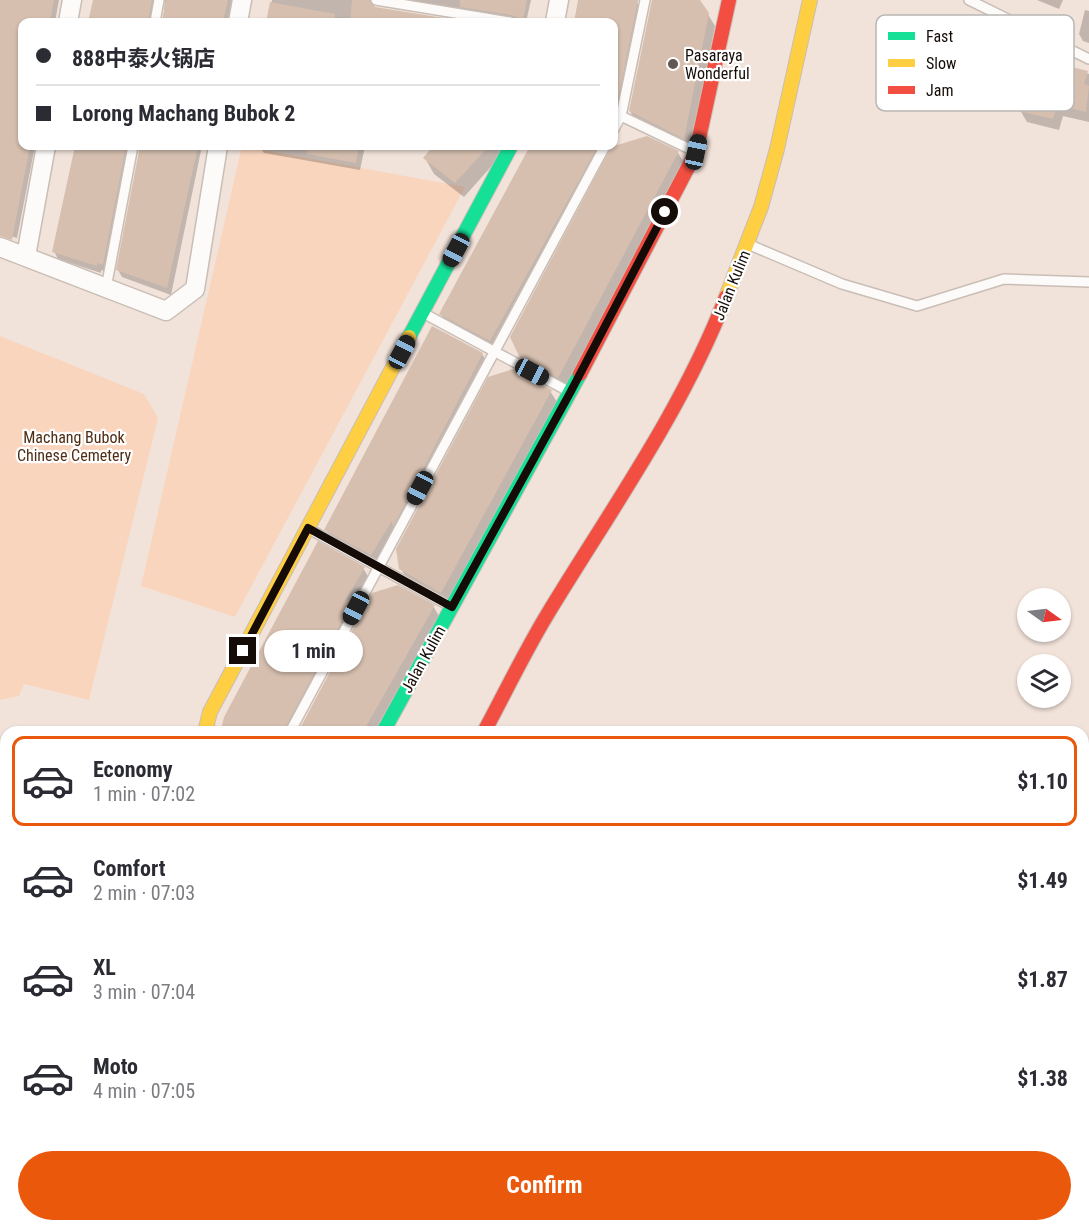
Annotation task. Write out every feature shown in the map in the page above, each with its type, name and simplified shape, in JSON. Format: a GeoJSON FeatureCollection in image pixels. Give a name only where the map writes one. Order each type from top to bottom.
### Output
{"type":"FeatureCollection","features":[{"type":"Feature","properties":{"kind":"street"},"geometry":{"type":"LineString","coordinates":[[69,18],[72,0]]}},
{"type":"Feature","properties":{"kind":"street"},"geometry":{"type":"LineString","coordinates":[[239,18],[242,0]]}},
{"type":"Feature","properties":{"kind":"street"},"geometry":{"type":"LineString","coordinates":[[556,18],[559,0]]}},
{"type":"Feature","properties":{"kind":"street","name":"Jalan Kulim"},"geometry":{"type":"LineString","coordinates":[[386,726],[570,393],[696,152],[729,0]]}},
{"type":"Feature","properties":{"kind":"street","name":"Jalan Kulim"},"geometry":{"type":"LineString","coordinates":[[487,726],[546,618],[642,464],[714,328],[747,244],[777,149],[810,0]]}},
{"type":"Feature","properties":{"kind":"street"},"geometry":{"type":"LineString","coordinates":[[26,256],[45,150]]}},
{"type":"Feature","properties":{"kind":"street"},"geometry":{"type":"LineString","coordinates":[[0,246],[166,312],[195,289],[217,150]]}},
{"type":"Feature","properties":{"kind":"street"},"geometry":{"type":"LineString","coordinates":[[206,726],[210,712],[509,150]]}},
{"type":"Feature","properties":{"kind":"lane"},"geometry":{"type":"LineString","coordinates":[[156,18],[159,0]]}},
{"type":"Feature","properties":{"kind":"lane"},"geometry":{"type":"LineString","coordinates":[[376,0],[486,18]]}},
{"type":"Feature","properties":{"kind":"lane"},"geometry":{"type":"LineString","coordinates":[[618,122],[645,0]]}},
{"type":"Feature","properties":{"kind":"lane"},"geometry":{"type":"LineString","coordinates":[[969,0],[1000,15]]}},
{"type":"Feature","properties":{"kind":"lane"},"geometry":{"type":"LineString","coordinates":[[1074,52],[1089,59]]}},
{"type":"Feature","properties":{"kind":"lane"},"geometry":{"type":"LineString","coordinates":[[621,116],[696,152]]}},
{"type":"Feature","properties":{"kind":"lane"},"geometry":{"type":"LineString","coordinates":[[106,288],[132,150]]}},
{"type":"Feature","properties":{"kind":"lane"},"geometry":{"type":"LineString","coordinates":[[293,726],[603,150]]}},
{"type":"Feature","properties":{"kind":"lane"},"geometry":{"type":"LineString","coordinates":[[747,244],[842,284],[917,306],[1004,279],[1089,282]]}},
{"type":"Feature","properties":{"kind":"lane"},"geometry":{"type":"LineString","coordinates":[[423,312],[570,393]]}},
{"type":"Feature","properties":{"kind":"lane"},"geometry":{"type":"LineString","coordinates":[[308,528],[452,607]]}},
{"type":"Feature","properties":{"kind":"green space"},"geometry":{"type":"Polygon","coordinates":[[[241,150],[264,150],[465,187],[235,617],[141,586],[241,150]]]}},
{"type":"Feature","properties":{"kind":"green space","name":"Machang Bubok Chinese Cemetery"},"geometry":{"type":"Polygon","coordinates":[[[0,336],[144,394],[158,418],[89,700],[24,684],[19,696],[0,700],[0,336]]]}},
{"type":"Feature","properties":{"kind":"building"},"geometry":{"type":"Polygon","coordinates":[[[0,0],[54,0],[51,18],[18,18],[18,150],[29,150],[12,240],[0,236],[0,0]]]}},
{"type":"Feature","properties":{"kind":"building"},"geometry":{"type":"Polygon","coordinates":[[[93,0],[152,0],[149,18],[89,18],[93,0]]]}},
{"type":"Feature","properties":{"kind":"building"},"geometry":{"type":"Polygon","coordinates":[[[166,0],[228,0],[224,18],[163,18],[166,0]]]}},
{"type":"Feature","properties":{"kind":"building"},"geometry":{"type":"Polygon","coordinates":[[[352,0],[369,0],[375,7],[444,18],[350,18],[352,0]]]}},
{"type":"Feature","properties":{"kind":"building"},"geometry":{"type":"Polygon","coordinates":[[[460,0],[527,0],[523,18],[460,7],[460,0]]]}},
{"type":"Feature","properties":{"kind":"building"},"geometry":{"type":"Polygon","coordinates":[[[578,0],[638,0],[618,99],[618,18],[575,18],[578,0]]]}},
{"type":"Feature","properties":{"kind":"building"},"geometry":{"type":"Polygon","coordinates":[[[652,0],[700,0],[709,13],[684,139],[629,111],[652,0]]]}},
{"type":"Feature","properties":{"kind":"building"},"geometry":{"type":"Polygon","coordinates":[[[270,2],[335,14],[334,18],[267,18],[270,2]]]}},
{"type":"Feature","properties":{"kind":"building"},"geometry":{"type":"Polygon","coordinates":[[[1074,68],[1088,71],[1084,84],[1089,86],[1086,112],[1074,109],[1074,68]]]}},
{"type":"Feature","properties":{"kind":"building"},"geometry":{"type":"Polygon","coordinates":[[[1019,111],[1055,111],[1053,119],[1019,111]]]}},
{"type":"Feature","properties":{"kind":"building"},"geometry":{"type":"Polygon","coordinates":[[[647,136],[679,151],[558,378],[520,358],[510,337],[609,150],[618,150],[618,145],[647,136]]]}},
{"type":"Feature","properties":{"kind":"building"},"geometry":{"type":"Polygon","coordinates":[[[74,150],[125,150],[103,265],[97,263],[97,266],[52,252],[74,150]]]}},
{"type":"Feature","properties":{"kind":"building"},"geometry":{"type":"Polygon","coordinates":[[[139,150],[197,150],[167,288],[116,270],[139,150]]]}},
{"type":"Feature","properties":{"kind":"building"},"geometry":{"type":"Polygon","coordinates":[[[308,150],[358,150],[356,163],[307,154],[308,150]]]}},
{"type":"Feature","properties":{"kind":"building"},"geometry":{"type":"Polygon","coordinates":[[[430,150],[485,150],[455,183],[423,158],[430,150]]]}},
{"type":"Feature","properties":{"kind":"building"},"geometry":{"type":"Polygon","coordinates":[[[528,150],[596,150],[490,341],[439,314],[528,150]]]}},
{"type":"Feature","properties":{"kind":"building"},"geometry":{"type":"Polygon","coordinates":[[[432,326],[483,353],[393,527],[392,521],[371,555],[324,530],[432,326]]]}},
{"type":"Feature","properties":{"kind":"building"},"geometry":{"type":"Polygon","coordinates":[[[513,369],[552,390],[441,593],[399,569],[396,549],[488,377],[513,369]]]}},
{"type":"Feature","properties":{"kind":"building"},"geometry":{"type":"Polygon","coordinates":[[[318,541],[365,567],[345,601],[354,598],[286,726],[222,726],[224,717],[318,541]]]}},
{"type":"Feature","properties":{"kind":"building"},"geometry":{"type":"Polygon","coordinates":[[[398,585],[435,605],[366,726],[301,726],[372,593],[398,585]]]}},
{"type":"Feature","properties":{"kind":"traffic: fast"},"geometry":{"type":"LineString","coordinates":[[409,337],[509,150]]}},
{"type":"Feature","properties":{"kind":"traffic: fast"},"geometry":{"type":"LineString","coordinates":[[386,726],[580,374]]}},
{"type":"Feature","properties":{"kind":"traffic: slow"},"geometry":{"type":"LineString","coordinates":[[726,297],[761,207],[777,149],[810,0]]}},
{"type":"Feature","properties":{"kind":"traffic: slow"},"geometry":{"type":"LineString","coordinates":[[206,726],[210,712],[409,337]]}},
{"type":"Feature","properties":{"kind":"traffic: jam"},"geometry":{"type":"LineString","coordinates":[[580,374],[696,152],[729,0]]}},
{"type":"Feature","properties":{"kind":"traffic: jam"},"geometry":{"type":"LineString","coordinates":[[487,726],[539,629],[667,420],[708,339],[726,297]]}},
{"type":"Feature","properties":{"kind":"place","name":"Pasaraya Wonderful"},"geometry":{"type":"Point","coordinates":[673,64]}},
{"type":"Feature","properties":{"kind":"route"},"geometry":{"type":"LineString","coordinates":[[243,651],[308,528],[452,607],[570,393],[665,212]]}}]}
